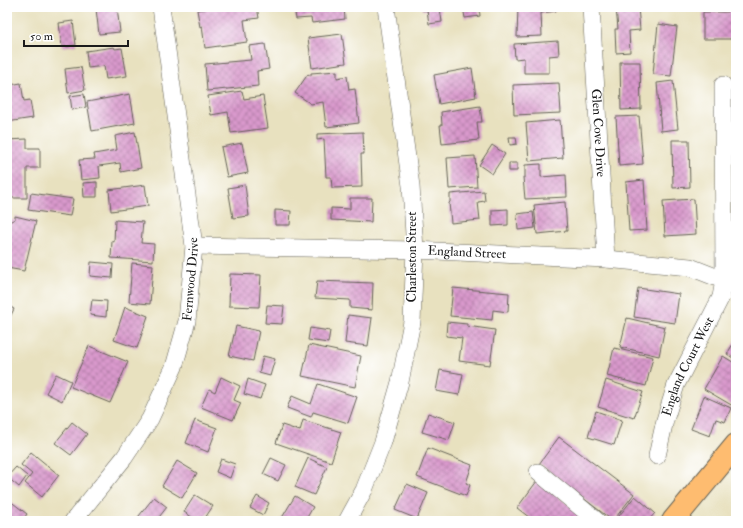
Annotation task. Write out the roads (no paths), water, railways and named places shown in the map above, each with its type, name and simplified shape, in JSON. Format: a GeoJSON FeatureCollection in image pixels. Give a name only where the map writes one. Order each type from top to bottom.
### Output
{"type":"FeatureCollection","features":[{"type":"Feature","properties":{"kind":"main road"},"geometry":{"type":"LineString","coordinates":[[673,521],[736,445]]}},
{"type":"Feature","properties":{"kind":"street","name":"Fernwood Drive"},"geometry":{"type":"LineString","coordinates":[[73,521],[124,458],[150,418],[174,367],[187,321],[194,246],[161,7]]}},
{"type":"Feature","properties":{"kind":"street","name":"Charleston Street"},"geometry":{"type":"LineString","coordinates":[[347,521],[364,490],[383,442],[400,382],[412,322],[415,250],[411,186],[386,7]]}},
{"type":"Feature","properties":{"kind":"street","name":"Glen Cove Drive"},"geometry":{"type":"LineString","coordinates":[[591,7],[606,259]]}},
{"type":"Feature","properties":{"kind":"street","name":"England Court West"},"geometry":{"type":"LineString","coordinates":[[657,456],[665,420],[676,385],[721,297],[730,283],[723,85]]}},
{"type":"Feature","properties":{"kind":"street","name":"England Street"},"geometry":{"type":"LineString","coordinates":[[194,246],[415,250],[606,259],[690,267],[730,283]]}},
{"type":"Feature","properties":{"kind":"street"},"geometry":{"type":"LineString","coordinates":[[538,472],[597,521]]}}]}
